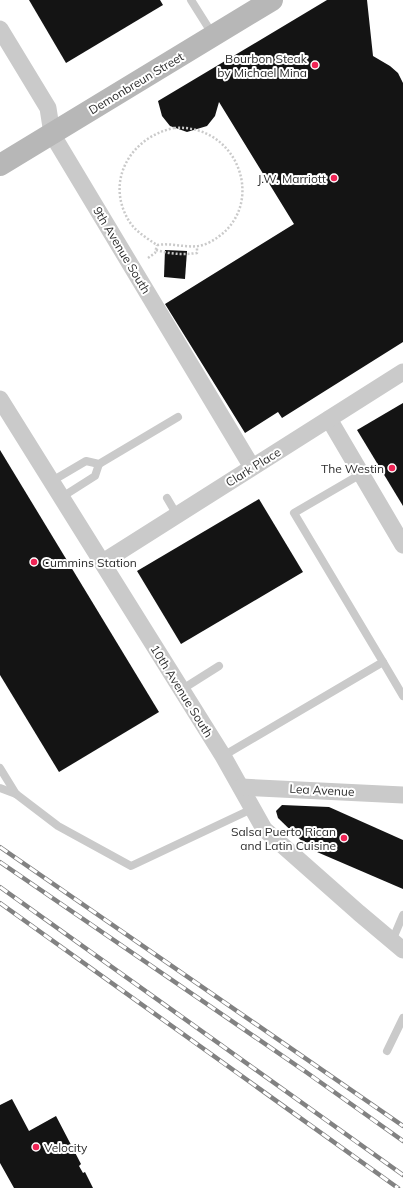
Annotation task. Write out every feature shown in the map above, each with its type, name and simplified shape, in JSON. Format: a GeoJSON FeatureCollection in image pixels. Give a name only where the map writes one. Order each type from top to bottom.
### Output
{"type":"FeatureCollection","features":[{"type":"Feature","properties":{"kind":"main road","name":"Demonbreun Street"},"geometry":{"type":"LineString","coordinates":[[0,165],[272,0]]}},
{"type":"Feature","properties":{"kind":"street","name":"9th Avenue South"},"geometry":{"type":"LineString","coordinates":[[0,29],[48,108],[52,134],[252,467]]}},
{"type":"Feature","properties":{"kind":"street","name":"Clark Place"},"geometry":{"type":"LineString","coordinates":[[103,562],[403,372]]}},
{"type":"Feature","properties":{"kind":"street","name":"10th Avenue South"},"geometry":{"type":"LineString","coordinates":[[0,399],[223,756],[254,808],[264,829],[398,945]]}},
{"type":"Feature","properties":{"kind":"street"},"geometry":{"type":"LineString","coordinates":[[329,419],[403,545]]}},
{"type":"Feature","properties":{"kind":"street","name":"Lea Avenue"},"geometry":{"type":"LineString","coordinates":[[241,786],[403,795]]}},
{"type":"Feature","properties":{"kind":"lane"},"geometry":{"type":"LineString","coordinates":[[191,0],[213,36]]}},
{"type":"Feature","properties":{"kind":"lane"},"geometry":{"type":"LineString","coordinates":[[62,497],[95,476],[99,464],[178,417]]}},
{"type":"Feature","properties":{"kind":"lane"},"geometry":{"type":"LineString","coordinates":[[52,481],[86,461],[99,464]]}},
{"type":"Feature","properties":{"kind":"lane"},"geometry":{"type":"LineString","coordinates":[[361,474],[294,513],[403,696]]}},
{"type":"Feature","properties":{"kind":"lane"},"geometry":{"type":"LineString","coordinates":[[167,498],[177,515]]}},
{"type":"Feature","properties":{"kind":"lane"},"geometry":{"type":"LineString","coordinates":[[223,756],[382,662]]}},
{"type":"Feature","properties":{"kind":"lane"},"geometry":{"type":"LineString","coordinates":[[181,690],[219,666]]}},
{"type":"Feature","properties":{"kind":"lane"},"geometry":{"type":"LineString","coordinates":[[0,768],[16,794]]}},
{"type":"Feature","properties":{"kind":"lane"},"geometry":{"type":"LineString","coordinates":[[0,788],[16,794],[58,826],[131,866],[254,808]]}},
{"type":"Feature","properties":{"kind":"lane"},"geometry":{"type":"LineString","coordinates":[[398,945],[403,915]]}},
{"type":"Feature","properties":{"kind":"lane"},"geometry":{"type":"LineString","coordinates":[[387,1050],[403,1018]]}},
{"type":"Feature","properties":{"kind":"path"},"geometry":{"type":"LineString","coordinates":[[181,127],[200,130],[221,142],[234,158],[242,183],[240,205],[231,223],[218,237],[197,247],[172,243],[158,245],[141,234],[128,218],[120,194],[122,172],[130,155],[140,143],[163,130],[181,127]]}},
{"type":"Feature","properties":{"kind":"path"},"geometry":{"type":"LineString","coordinates":[[143,261],[155,253],[158,245]]}},
{"type":"Feature","properties":{"kind":"path"},"geometry":{"type":"LineString","coordinates":[[156,250],[174,254],[190,254],[196,253],[197,247]]}},
{"type":"Feature","properties":{"kind":"building"},"geometry":{"type":"Polygon","coordinates":[[[29,0],[160,0],[163,5],[66,63],[29,0]]]}},
{"type":"Feature","properties":{"kind":"building","name":"J.W. Marriott"},"geometry":{"type":"Polygon","coordinates":[[[327,0],[367,0],[373,56],[390,66],[398,73],[403,83],[403,342],[282,418],[278,412],[245,433],[165,304],[294,224],[219,102],[215,116],[207,126],[187,132],[170,126],[162,116],[158,101],[327,0]]]}},
{"type":"Feature","properties":{"kind":"building"},"geometry":{"type":"Polygon","coordinates":[[[165,250],[187,251],[185,279],[164,277],[165,250]]]}},
{"type":"Feature","properties":{"kind":"building","name":"The Westin"},"geometry":{"type":"Polygon","coordinates":[[[403,403],[403,506],[357,430],[403,403]]]}},
{"type":"Feature","properties":{"kind":"building","name":"Cummins Station"},"geometry":{"type":"Polygon","coordinates":[[[0,450],[159,712],[59,772],[0,675],[0,450]]]}},
{"type":"Feature","properties":{"kind":"building"},"geometry":{"type":"Polygon","coordinates":[[[259,499],[303,572],[181,644],[137,571],[259,499]]]}},
{"type":"Feature","properties":{"kind":"building"},"geometry":{"type":"Polygon","coordinates":[[[282,805],[329,807],[403,840],[403,889],[310,849],[278,818],[276,811],[282,805]]]}},
{"type":"Feature","properties":{"kind":"building","name":"Velocity"},"geometry":{"type":"Polygon","coordinates":[[[12,1099],[29,1131],[56,1116],[81,1164],[79,1166],[83,1173],[85,1172],[93,1188],[14,1188],[0,1163],[0,1105],[12,1099]]]}},
{"type":"Feature","properties":{"kind":"railway"},"geometry":{"type":"LineString","coordinates":[[0,847],[403,1126]]}},
{"type":"Feature","properties":{"kind":"railway"},"geometry":{"type":"LineString","coordinates":[[0,862],[306,1072],[403,1141]]}},
{"type":"Feature","properties":{"kind":"railway"},"geometry":{"type":"LineString","coordinates":[[0,887],[403,1175]]}},
{"type":"Feature","properties":{"kind":"railway"},"geometry":{"type":"LineString","coordinates":[[0,903],[398,1188]]}},
{"type":"Feature","properties":{"kind":"place","name":"Bourbon Steak by Michael Mina"},"geometry":{"type":"Point","coordinates":[315,65]}},
{"type":"Feature","properties":{"kind":"place","name":"J.W. Marriott"},"geometry":{"type":"Point","coordinates":[334,178]}},
{"type":"Feature","properties":{"kind":"place","name":"The Westin"},"geometry":{"type":"Point","coordinates":[392,468]}},
{"type":"Feature","properties":{"kind":"place","name":"Cummins Station"},"geometry":{"type":"Point","coordinates":[34,562]}},
{"type":"Feature","properties":{"kind":"place","name":"Salsa Puerto Rican and Latin Cuisine"},"geometry":{"type":"Point","coordinates":[344,838]}},
{"type":"Feature","properties":{"kind":"place","name":"Velocity"},"geometry":{"type":"Point","coordinates":[36,1147]}}]}
